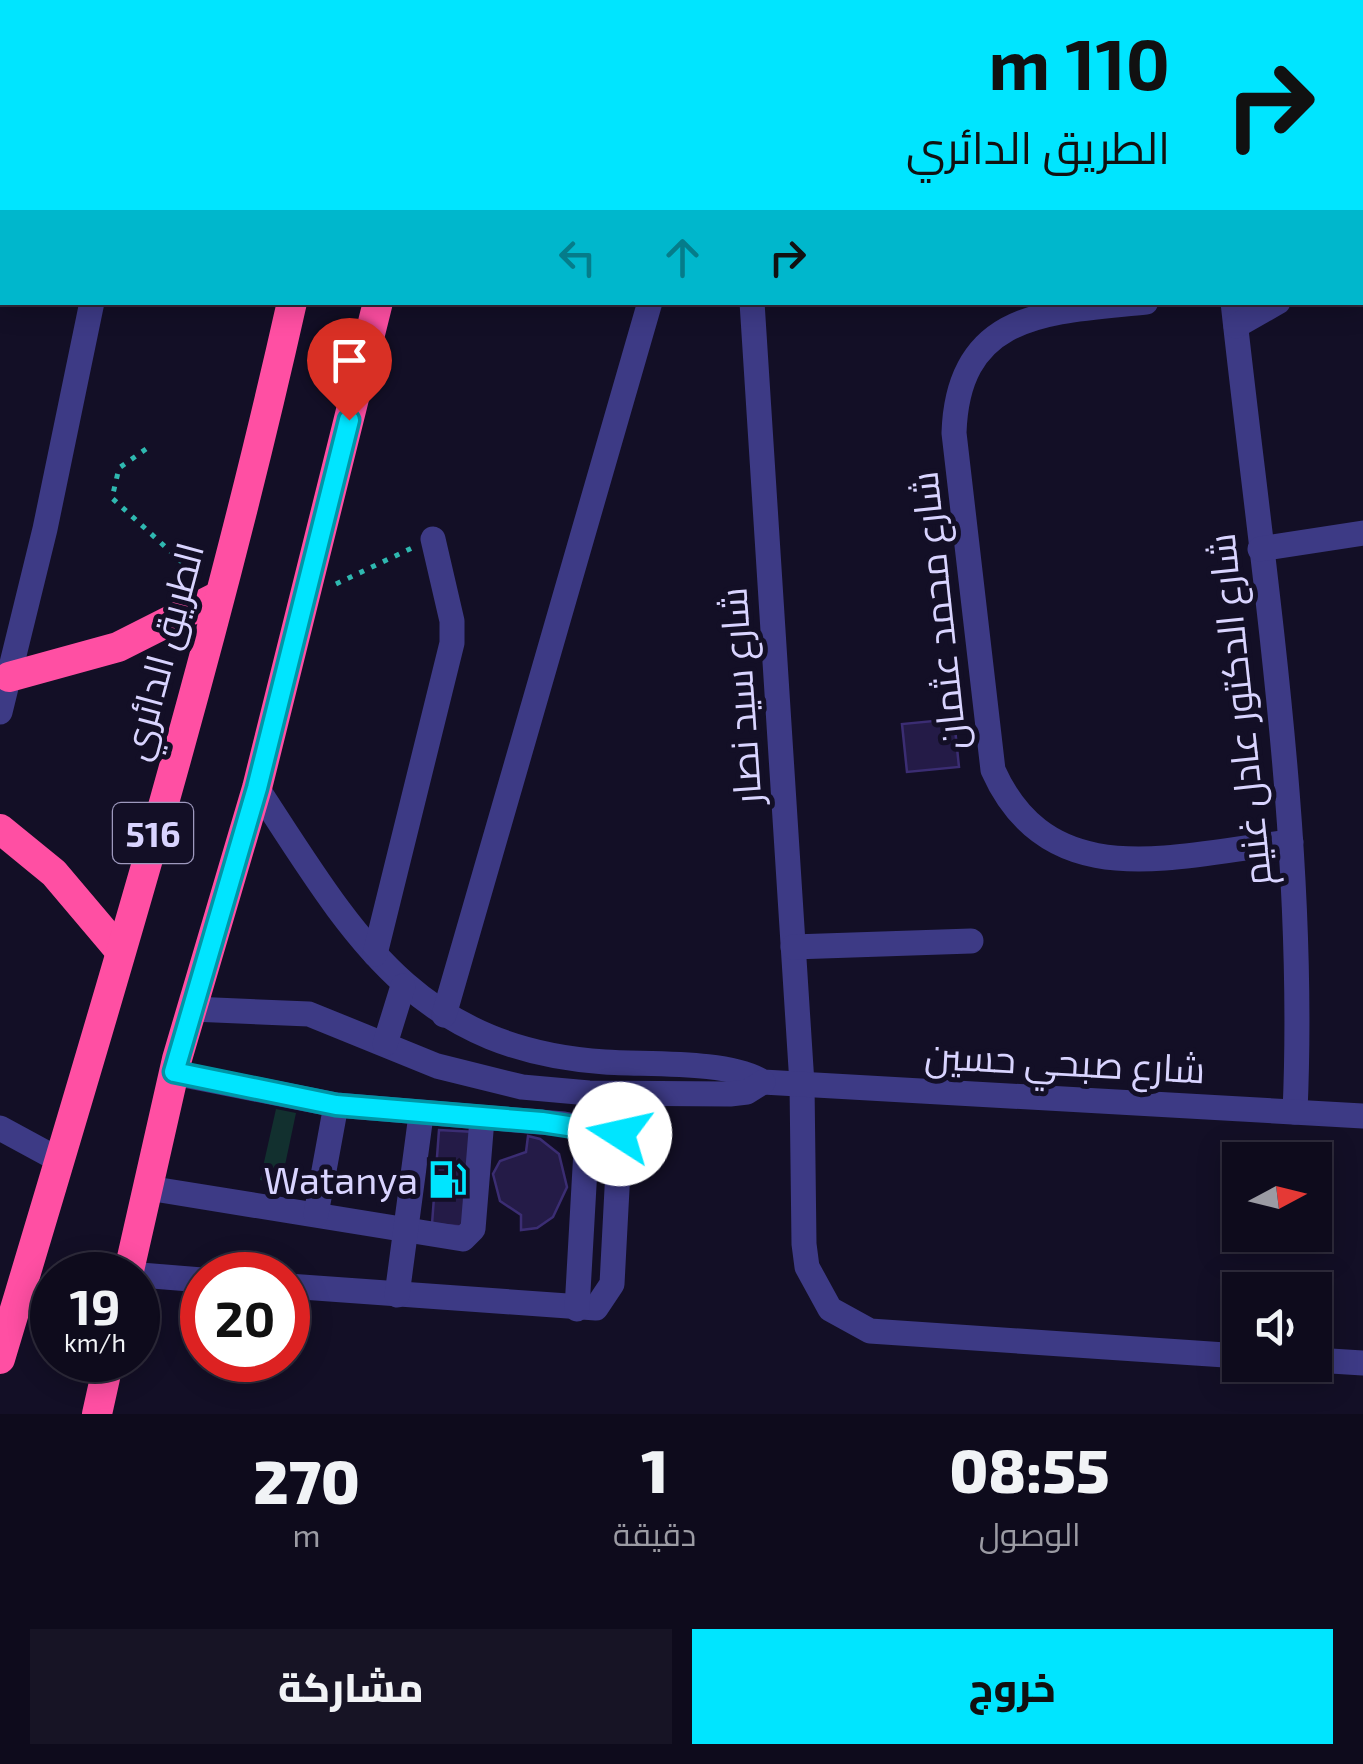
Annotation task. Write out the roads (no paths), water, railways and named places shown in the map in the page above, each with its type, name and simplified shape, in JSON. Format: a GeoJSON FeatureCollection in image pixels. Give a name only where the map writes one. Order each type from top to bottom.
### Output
{"type":"FeatureCollection","features":[{"type":"Feature","properties":{"kind":"highway","name":"الطريق الدائري"},"geometry":{"type":"LineString","coordinates":[[0,1359],[219,596],[291,305]]}},
{"type":"Feature","properties":{"kind":"highway","name":"516"},"geometry":{"type":"LineString","coordinates":[[133,1252],[174,1072],[257,788],[377,305]]}},
{"type":"Feature","properties":{"kind":"highway"},"geometry":{"type":"LineString","coordinates":[[5,676],[118,647],[219,596]]}},
{"type":"Feature","properties":{"kind":"highway"},"geometry":{"type":"LineString","coordinates":[[0,829],[54,874],[120,951]]}},
{"type":"Feature","properties":{"kind":"highway"},"geometry":{"type":"LineString","coordinates":[[97,1414],[104,1382]]}},
{"type":"Feature","properties":{"kind":"street"},"geometry":{"type":"LineString","coordinates":[[0,712],[5,676],[91,305]]}},
{"type":"Feature","properties":{"kind":"street"},"geometry":{"type":"LineString","coordinates":[[444,1015],[649,305]]}},
{"type":"Feature","properties":{"kind":"street","name":"شارع سيد نصار"},"geometry":{"type":"LineString","coordinates":[[752,305],[802,1084],[806,1267],[830,1309],[849,1322],[894,1334],[1222,1355]]}},
{"type":"Feature","properties":{"kind":"street","name":"شارع محمد عثمان"},"geometry":{"type":"LineString","coordinates":[[1121,305],[1030,316],[1003,329],[980,349],[964,374],[956,403],[954,433],[992,770],[1006,800],[1026,824],[1052,843],[1082,856],[1114,860],[1291,842]]}},
{"type":"Feature","properties":{"kind":"street"},"geometry":{"type":"LineString","coordinates":[[1234,314],[1267,305]]}},
{"type":"Feature","properties":{"kind":"street","name":"شارع الدكتور عادل غنيم"},"geometry":{"type":"LineString","coordinates":[[1234,314],[1291,842],[1298,977],[1294,1112]]}},
{"type":"Feature","properties":{"kind":"street"},"geometry":{"type":"LineString","coordinates":[[1260,549],[1363,533]]}},
{"type":"Feature","properties":{"kind":"street"},"geometry":{"type":"LineString","coordinates":[[375,954],[452,642],[433,539]]}},
{"type":"Feature","properties":{"kind":"street","name":"شارع صبحي حسين"},"geometry":{"type":"LineString","coordinates":[[257,788],[338,912],[403,986],[444,1015],[494,1040],[547,1056],[731,1070],[763,1082],[1363,1116]]}},
{"type":"Feature","properties":{"kind":"street"},"geometry":{"type":"LineString","coordinates":[[794,948],[972,941]]}},
{"type":"Feature","properties":{"kind":"street"},"geometry":{"type":"LineString","coordinates":[[385,1044],[403,986]]}},
{"type":"Feature","properties":{"kind":"street","name":"شارع صبحي حسين"},"geometry":{"type":"LineString","coordinates":[[192,1009],[309,1014],[479,1078],[590,1093],[738,1094],[763,1082]]}},
{"type":"Feature","properties":{"kind":"street"},"geometry":{"type":"LineString","coordinates":[[174,1072],[336,1105],[620,1134]]}},
{"type":"Feature","properties":{"kind":"street"},"geometry":{"type":"LineString","coordinates":[[578,1310],[590,1093]]}},
{"type":"Feature","properties":{"kind":"street"},"geometry":{"type":"LineString","coordinates":[[310,1288],[578,1310],[604,1302],[612,1284],[622,1094]]}},
{"type":"Feature","properties":{"kind":"street"},"geometry":{"type":"LineString","coordinates":[[316,1214],[336,1105]]}},
{"type":"Feature","properties":{"kind":"street"},"geometry":{"type":"LineString","coordinates":[[398,1295],[421,1115]]}},
{"type":"Feature","properties":{"kind":"street"},"geometry":{"type":"LineString","coordinates":[[148,1188],[470,1237],[482,1119]]}},
{"type":"Feature","properties":{"kind":"street"},"geometry":{"type":"LineString","coordinates":[[0,1128],[60,1160]]}},
{"type":"Feature","properties":{"kind":"street"},"geometry":{"type":"LineString","coordinates":[[1332,1361],[1363,1363]]}},
{"type":"Feature","properties":{"kind":"place","name":"Watanya"},"geometry":{"type":"Point","coordinates":[448,1179]}}]}
